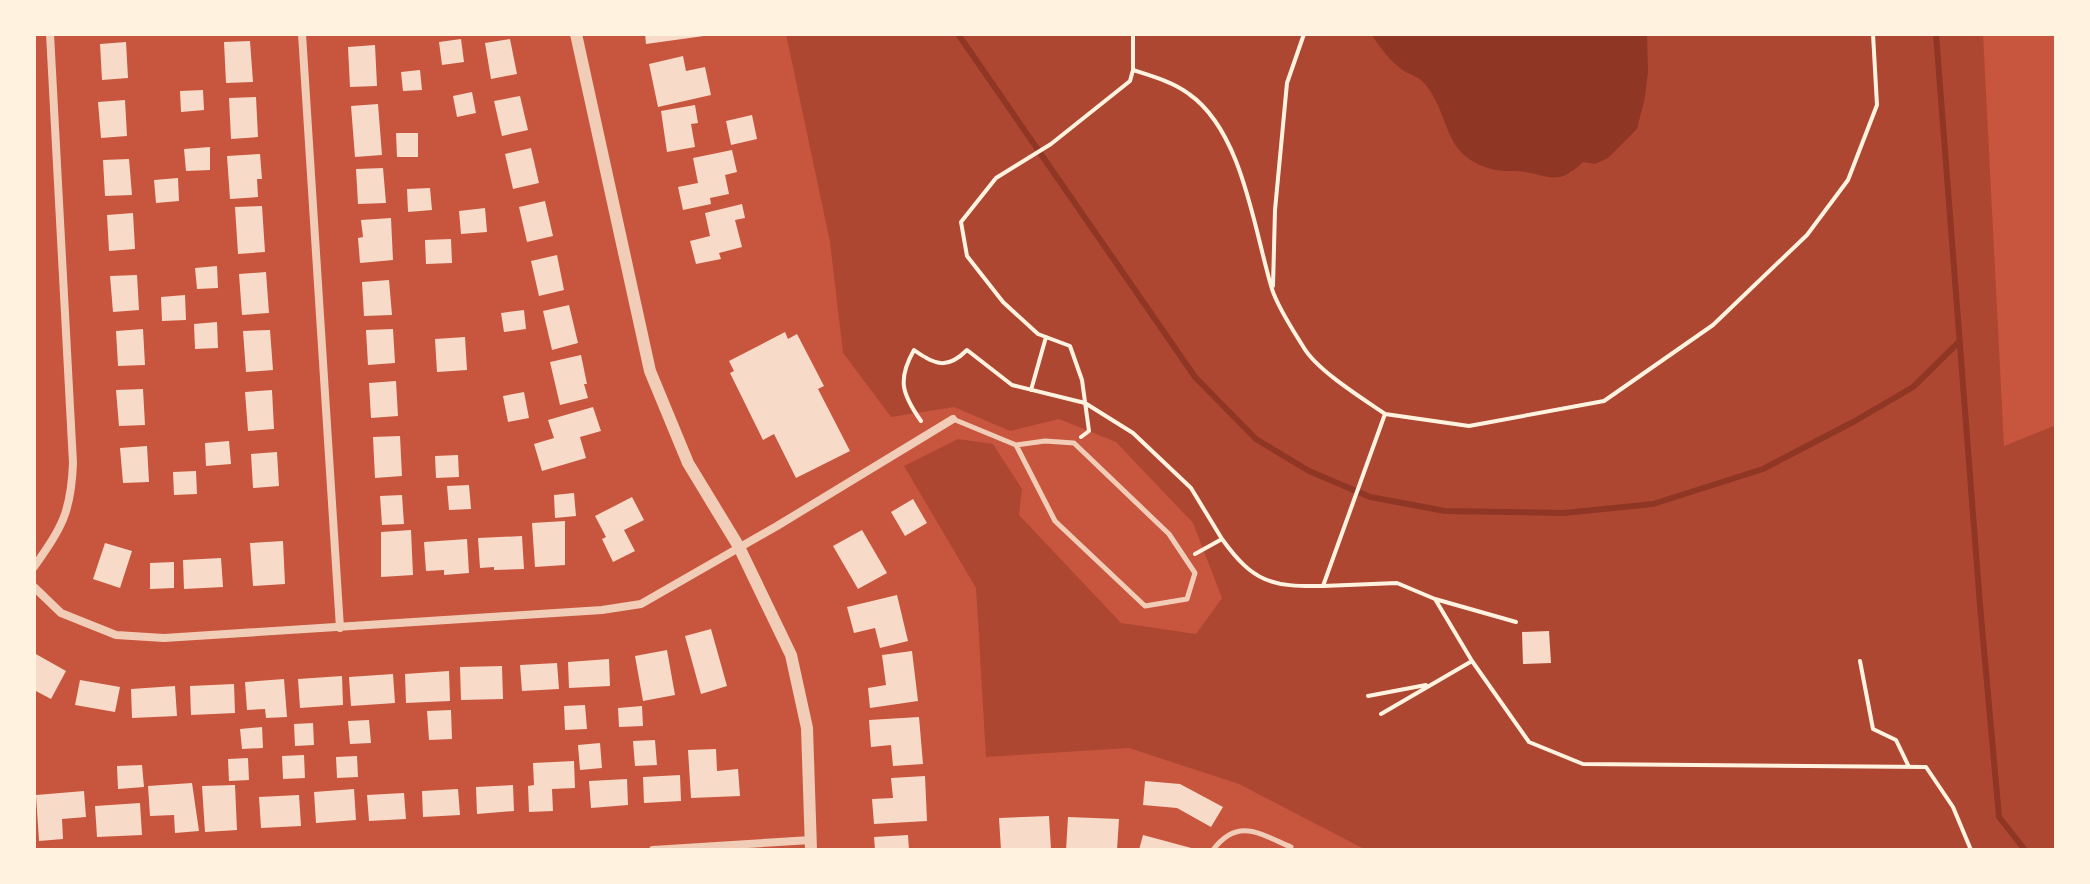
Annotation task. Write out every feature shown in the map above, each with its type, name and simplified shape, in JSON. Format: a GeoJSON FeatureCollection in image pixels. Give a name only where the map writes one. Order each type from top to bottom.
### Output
{"type":"FeatureCollection","features":[{"type":"Feature","properties":{"kind":"street"},"geometry":{"type":"LineString","coordinates":[[34,567],[60,531],[68,512],[73,463],[50,34]]}},
{"type":"Feature","properties":{"kind":"street"},"geometry":{"type":"LineString","coordinates":[[302,34],[340,628]]}},
{"type":"Feature","properties":{"kind":"street"},"geometry":{"type":"LineString","coordinates":[[576,34],[650,371],[688,463],[739,547],[791,655],[807,728],[811,845],[653,850]]}},
{"type":"Feature","properties":{"kind":"street"},"geometry":{"type":"LineString","coordinates":[[34,587],[61,613],[116,635],[164,638],[602,610],[641,604],[953,419]]}},
{"type":"Feature","properties":{"kind":"lane"},"geometry":{"type":"LineString","coordinates":[[953,419],[1016,445],[1045,441],[1074,443],[1169,534],[1195,573],[1187,599],[1145,606],[1055,521],[1016,445]]}},
{"type":"Feature","properties":{"kind":"lane"},"geometry":{"type":"LineString","coordinates":[[1213,850],[1224,836],[1239,830],[1253,831],[1291,847]]}},
{"type":"Feature","properties":{"kind":"path"},"geometry":{"type":"LineString","coordinates":[[1074,443],[1089,431],[1082,380],[1070,346],[1038,334],[1003,302],[967,256],[961,222],[996,178],[1051,144],[1130,81],[1133,34]]}},
{"type":"Feature","properties":{"kind":"path"},"geometry":{"type":"LineString","coordinates":[[1273,293],[1275,210],[1287,83],[1304,34]]}},
{"type":"Feature","properties":{"kind":"path"},"geometry":{"type":"LineString","coordinates":[[1133,70],[1165,80],[1191,95],[1216,123],[1240,168],[1273,293],[1306,352],[1335,378],[1385,414],[1469,426],[1604,401],[1713,325],[1807,235],[1848,180],[1877,105],[1873,34]]}},
{"type":"Feature","properties":{"kind":"path"},"geometry":{"type":"LineString","coordinates":[[1031,390],[1046,337]]}},
{"type":"Feature","properties":{"kind":"path"},"geometry":{"type":"LineString","coordinates":[[921,421],[911,406],[902,377],[914,350],[927,360],[944,364],[956,361],[967,350],[1012,385],[1085,403],[1133,433],[1191,488],[1222,539],[1251,573],[1286,587],[1397,583],[1435,599],[1516,622]]}},
{"type":"Feature","properties":{"kind":"path"},"geometry":{"type":"LineString","coordinates":[[1323,586],[1385,414]]}},
{"type":"Feature","properties":{"kind":"path"},"geometry":{"type":"LineString","coordinates":[[1186,559],[1222,539]]}},
{"type":"Feature","properties":{"kind":"path"},"geometry":{"type":"LineString","coordinates":[[1435,599],[1472,661],[1529,742],[1583,764],[1926,767],[1953,807],[1971,850]]}},
{"type":"Feature","properties":{"kind":"path"},"geometry":{"type":"LineString","coordinates":[[1381,714],[1472,661]]}},
{"type":"Feature","properties":{"kind":"path"},"geometry":{"type":"LineString","coordinates":[[1860,661],[1873,729],[1896,740],[1909,767]]}},
{"type":"Feature","properties":{"kind":"path"},"geometry":{"type":"LineString","coordinates":[[1368,696],[1432,684]]}},
{"type":"Feature","properties":{"kind":"shaded area"},"geometry":{"type":"Polygon","coordinates":[[[786,34],[1983,34],[2004,446],[2056,425],[2056,850],[2023,850],[2014,837],[2021,850],[1366,850],[1239,784],[1129,748],[986,757],[976,588],[904,466],[958,439],[993,444],[1022,489],[1019,515],[1121,623],[1196,634],[1222,598],[1193,523],[1116,442],[1059,419],[1010,431],[954,407],[891,417],[843,353],[830,242],[786,34]]]}},
{"type":"Feature","properties":{"kind":"shaded area"},"geometry":{"type":"Polygon","coordinates":[[[1371,34],[1647,34],[1648,72],[1637,129],[1608,158],[1595,164],[1583,162],[1568,174],[1556,178],[1522,171],[1500,171],[1478,164],[1456,146],[1425,84],[1394,63],[1371,34]]]}},
{"type":"Feature","properties":{"kind":"building"},"geometry":{"type":"Polygon","coordinates":[[[645,34],[704,34],[704,36],[646,44],[645,34]]]}},
{"type":"Feature","properties":{"kind":"building"},"geometry":{"type":"Polygon","coordinates":[[[461,39],[464,62],[442,65],[439,42],[461,39]]]}},
{"type":"Feature","properties":{"kind":"building"},"geometry":{"type":"Polygon","coordinates":[[[510,39],[517,74],[491,79],[485,43],[510,39]]]}},
{"type":"Feature","properties":{"kind":"building"},"geometry":{"type":"Polygon","coordinates":[[[250,41],[253,82],[226,83],[224,42],[250,41]]]}},
{"type":"Feature","properties":{"kind":"building"},"geometry":{"type":"Polygon","coordinates":[[[126,42],[128,78],[102,80],[100,44],[126,42]]]}},
{"type":"Feature","properties":{"kind":"building"},"geometry":{"type":"Polygon","coordinates":[[[375,45],[377,86],[350,87],[348,47],[375,45]]]}},
{"type":"Feature","properties":{"kind":"building"},"geometry":{"type":"Polygon","coordinates":[[[683,56],[686,71],[705,67],[711,95],[658,107],[649,64],[683,56]]]}},
{"type":"Feature","properties":{"kind":"building"},"geometry":{"type":"Polygon","coordinates":[[[420,70],[422,90],[403,91],[401,72],[420,70]]]}},
{"type":"Feature","properties":{"kind":"building"},"geometry":{"type":"Polygon","coordinates":[[[203,90],[204,110],[181,112],[180,91],[203,90]]]}},
{"type":"Feature","properties":{"kind":"building"},"geometry":{"type":"Polygon","coordinates":[[[472,92],[476,113],[457,117],[453,96],[472,92]]]}},
{"type":"Feature","properties":{"kind":"building"},"geometry":{"type":"Polygon","coordinates":[[[520,96],[528,130],[502,136],[494,101],[520,96]]]}},
{"type":"Feature","properties":{"kind":"building"},"geometry":{"type":"Polygon","coordinates":[[[256,97],[258,137],[231,139],[229,98],[256,97]]]}},
{"type":"Feature","properties":{"kind":"building"},"geometry":{"type":"Polygon","coordinates":[[[125,100],[127,136],[101,138],[98,102],[125,100]]]}},
{"type":"Feature","properties":{"kind":"building"},"geometry":{"type":"Polygon","coordinates":[[[378,104],[382,155],[355,157],[351,106],[378,104]]]}},
{"type":"Feature","properties":{"kind":"building"},"geometry":{"type":"Polygon","coordinates":[[[695,105],[698,123],[691,124],[695,147],[667,152],[661,111],[695,105]]]}},
{"type":"Feature","properties":{"kind":"building"},"geometry":{"type":"Polygon","coordinates":[[[752,115],[757,139],[731,145],[726,121],[752,115]]]}},
{"type":"Feature","properties":{"kind":"building"},"geometry":{"type":"Polygon","coordinates":[[[396,133],[418,133],[418,157],[397,157],[396,133]]]}},
{"type":"Feature","properties":{"kind":"building"},"geometry":{"type":"Polygon","coordinates":[[[210,147],[210,170],[186,171],[184,149],[210,147]]]}},
{"type":"Feature","properties":{"kind":"building"},"geometry":{"type":"Polygon","coordinates":[[[531,148],[539,183],[513,189],[505,154],[531,148]]]}},
{"type":"Feature","properties":{"kind":"building"},"geometry":{"type":"Polygon","coordinates":[[[732,150],[737,172],[725,175],[729,194],[710,198],[711,204],[683,210],[678,187],[698,183],[693,158],[732,150]]]}},
{"type":"Feature","properties":{"kind":"building"},"geometry":{"type":"Polygon","coordinates":[[[260,154],[262,179],[257,179],[258,197],[230,199],[227,156],[260,154]]]}},
{"type":"Feature","properties":{"kind":"building"},"geometry":{"type":"Polygon","coordinates":[[[129,159],[132,195],[105,196],[103,160],[129,159]]]}},
{"type":"Feature","properties":{"kind":"building"},"geometry":{"type":"Polygon","coordinates":[[[383,168],[386,203],[358,204],[356,169],[383,168]]]}},
{"type":"Feature","properties":{"kind":"building"},"geometry":{"type":"Polygon","coordinates":[[[178,178],[179,201],[156,203],[154,180],[178,178]]]}},
{"type":"Feature","properties":{"kind":"building"},"geometry":{"type":"Polygon","coordinates":[[[430,188],[432,210],[408,212],[407,189],[430,188]]]}},
{"type":"Feature","properties":{"kind":"building"},"geometry":{"type":"Polygon","coordinates":[[[545,201],[553,236],[527,242],[519,207],[545,201]]]}},
{"type":"Feature","properties":{"kind":"building"},"geometry":{"type":"Polygon","coordinates":[[[742,204],[745,218],[735,220],[742,247],[719,253],[721,259],[696,264],[690,241],[710,236],[705,213],[742,204]]]}},
{"type":"Feature","properties":{"kind":"building"},"geometry":{"type":"Polygon","coordinates":[[[262,206],[265,252],[238,254],[235,207],[262,206]]]}},
{"type":"Feature","properties":{"kind":"building"},"geometry":{"type":"Polygon","coordinates":[[[485,208],[487,232],[461,234],[459,211],[485,208]]]}},
{"type":"Feature","properties":{"kind":"building"},"geometry":{"type":"Polygon","coordinates":[[[133,213],[135,249],[109,251],[107,215],[133,213]]]}},
{"type":"Feature","properties":{"kind":"building"},"geometry":{"type":"Polygon","coordinates":[[[391,218],[393,260],[360,263],[358,238],[363,237],[361,220],[391,218]]]}},
{"type":"Feature","properties":{"kind":"building"},"geometry":{"type":"Polygon","coordinates":[[[451,239],[452,263],[426,264],[425,240],[451,239]]]}},
{"type":"Feature","properties":{"kind":"building"},"geometry":{"type":"Polygon","coordinates":[[[557,255],[564,290],[539,296],[531,261],[557,255]]]}},
{"type":"Feature","properties":{"kind":"building"},"geometry":{"type":"Polygon","coordinates":[[[217,266],[218,288],[197,289],[195,268],[217,266]]]}},
{"type":"Feature","properties":{"kind":"building"},"geometry":{"type":"Polygon","coordinates":[[[266,272],[269,313],[242,315],[239,274],[266,272]]]}},
{"type":"Feature","properties":{"kind":"building"},"geometry":{"type":"Polygon","coordinates":[[[137,275],[139,310],[113,312],[110,276],[137,275]]]}},
{"type":"Feature","properties":{"kind":"building"},"geometry":{"type":"Polygon","coordinates":[[[389,280],[392,315],[364,316],[362,282],[389,280]]]}},
{"type":"Feature","properties":{"kind":"building"},"geometry":{"type":"Polygon","coordinates":[[[185,295],[186,320],[162,321],[161,297],[185,295]]]}},
{"type":"Feature","properties":{"kind":"building"},"geometry":{"type":"Polygon","coordinates":[[[569,305],[578,343],[552,350],[543,311],[569,305]]]}},
{"type":"Feature","properties":{"kind":"building"},"geometry":{"type":"Polygon","coordinates":[[[524,310],[526,329],[504,332],[501,313],[524,310]]]}},
{"type":"Feature","properties":{"kind":"building"},"geometry":{"type":"Polygon","coordinates":[[[217,322],[218,348],[195,349],[194,324],[217,322]]]}},
{"type":"Feature","properties":{"kind":"building"},"geometry":{"type":"Polygon","coordinates":[[[143,329],[145,365],[118,366],[116,331],[143,329]]]}},
{"type":"Feature","properties":{"kind":"building"},"geometry":{"type":"Polygon","coordinates":[[[393,329],[395,363],[368,365],[366,330],[393,329]]]}},
{"type":"Feature","properties":{"kind":"building"},"geometry":{"type":"Polygon","coordinates":[[[270,330],[273,370],[246,372],[243,331],[270,330]]]}},
{"type":"Feature","properties":{"kind":"building"},"geometry":{"type":"Polygon","coordinates":[[[785,332],[788,339],[797,334],[824,386],[818,389],[850,451],[796,478],[774,434],[763,440],[730,373],[734,371],[729,361],[785,332]]]}},
{"type":"Feature","properties":{"kind":"building"},"geometry":{"type":"Polygon","coordinates":[[[465,337],[467,370],[437,372],[435,339],[465,337]]]}},
{"type":"Feature","properties":{"kind":"building"},"geometry":{"type":"Polygon","coordinates":[[[581,355],[588,398],[560,405],[550,362],[581,355]]]}},
{"type":"Feature","properties":{"kind":"building"},"geometry":{"type":"Polygon","coordinates":[[[396,381],[398,416],[371,418],[369,383],[396,381]]]}},
{"type":"Feature","properties":{"kind":"building"},"geometry":{"type":"Polygon","coordinates":[[[143,389],[145,425],[119,426],[116,390],[143,389]]]}},
{"type":"Feature","properties":{"kind":"building"},"geometry":{"type":"Polygon","coordinates":[[[272,390],[274,429],[248,431],[245,392],[272,390]]]}},
{"type":"Feature","properties":{"kind":"building"},"geometry":{"type":"Polygon","coordinates":[[[524,392],[529,418],[508,422],[503,396],[524,392]]]}},
{"type":"Feature","properties":{"kind":"building"},"geometry":{"type":"Polygon","coordinates":[[[593,407],[601,431],[580,437],[586,458],[542,471],[534,444],[554,438],[548,420],[593,407]]]}},
{"type":"Feature","properties":{"kind":"building"},"geometry":{"type":"Polygon","coordinates":[[[400,436],[402,476],[375,478],[373,437],[400,436]]]}},
{"type":"Feature","properties":{"kind":"building"},"geometry":{"type":"Polygon","coordinates":[[[229,441],[231,464],[206,466],[205,443],[229,441]]]}},
{"type":"Feature","properties":{"kind":"building"},"geometry":{"type":"Polygon","coordinates":[[[147,446],[149,482],[123,483],[120,448],[147,446]]]}},
{"type":"Feature","properties":{"kind":"building"},"geometry":{"type":"Polygon","coordinates":[[[277,452],[279,486],[253,488],[251,454],[277,452]]]}},
{"type":"Feature","properties":{"kind":"building"},"geometry":{"type":"Polygon","coordinates":[[[458,455],[459,477],[436,478],[435,456],[458,455]]]}},
{"type":"Feature","properties":{"kind":"building"},"geometry":{"type":"Polygon","coordinates":[[[196,471],[197,494],[174,495],[173,472],[196,471]]]}},
{"type":"Feature","properties":{"kind":"building"},"geometry":{"type":"Polygon","coordinates":[[[469,485],[471,509],[449,510],[447,486],[469,485]]]}},
{"type":"Feature","properties":{"kind":"building"},"geometry":{"type":"Polygon","coordinates":[[[574,493],[576,516],[555,518],[554,495],[574,493]]]}},
{"type":"Feature","properties":{"kind":"building"},"geometry":{"type":"Polygon","coordinates":[[[402,495],[404,524],[382,525],[380,496],[402,495]]]}},
{"type":"Feature","properties":{"kind":"building"},"geometry":{"type":"Polygon","coordinates":[[[632,497],[644,520],[624,530],[635,551],[613,562],[602,539],[606,537],[595,516],[632,497]]]}},
{"type":"Feature","properties":{"kind":"building"},"geometry":{"type":"Polygon","coordinates":[[[913,499],[927,523],[905,536],[891,512],[913,499]]]}},
{"type":"Feature","properties":{"kind":"building"},"geometry":{"type":"Polygon","coordinates":[[[565,521],[565,565],[535,567],[532,523],[565,521]]]}},
{"type":"Feature","properties":{"kind":"building"},"geometry":{"type":"Polygon","coordinates":[[[411,530],[413,575],[381,577],[381,532],[411,530]]]}},
{"type":"Feature","properties":{"kind":"building"},"geometry":{"type":"Polygon","coordinates":[[[862,530],[887,573],[858,589],[833,546],[862,530]]]}},
{"type":"Feature","properties":{"kind":"building"},"geometry":{"type":"Polygon","coordinates":[[[522,536],[524,569],[480,568],[478,538],[522,536]]]}},
{"type":"Feature","properties":{"kind":"building"},"geometry":{"type":"Polygon","coordinates":[[[467,539],[469,573],[444,575],[444,570],[426,571],[424,542],[467,539]]]}},
{"type":"Feature","properties":{"kind":"building"},"geometry":{"type":"Polygon","coordinates":[[[283,541],[285,584],[253,586],[250,543],[283,541]]]}},
{"type":"Feature","properties":{"kind":"building"},"geometry":{"type":"Polygon","coordinates":[[[105,543],[132,551],[120,588],[93,579],[105,543]]]}},
{"type":"Feature","properties":{"kind":"building"},"geometry":{"type":"Polygon","coordinates":[[[221,558],[223,587],[184,589],[183,560],[221,558]]]}},
{"type":"Feature","properties":{"kind":"building"},"geometry":{"type":"Polygon","coordinates":[[[174,562],[174,588],[150,589],[150,563],[174,562]]]}},
{"type":"Feature","properties":{"kind":"building"},"geometry":{"type":"Polygon","coordinates":[[[897,595],[908,641],[880,648],[875,628],[854,633],[847,607],[897,595]]]}},
{"type":"Feature","properties":{"kind":"building"},"geometry":{"type":"Polygon","coordinates":[[[711,629],[727,686],[701,694],[685,636],[711,629]]]}},
{"type":"Feature","properties":{"kind":"building"},"geometry":{"type":"Polygon","coordinates":[[[1549,631],[1551,663],[1523,664],[1522,632],[1549,631]]]}},
{"type":"Feature","properties":{"kind":"building"},"geometry":{"type":"Polygon","coordinates":[[[667,650],[675,695],[643,701],[635,656],[667,650]]]}},
{"type":"Feature","properties":{"kind":"building"},"geometry":{"type":"Polygon","coordinates":[[[912,651],[918,701],[870,708],[868,688],[886,685],[882,655],[912,651]]]}},
{"type":"Feature","properties":{"kind":"building"},"geometry":{"type":"Polygon","coordinates":[[[34,653],[66,671],[51,699],[34,690],[34,653]]]}},
{"type":"Feature","properties":{"kind":"building"},"geometry":{"type":"Polygon","coordinates":[[[609,659],[610,686],[569,688],[568,662],[609,659]]]}},
{"type":"Feature","properties":{"kind":"building"},"geometry":{"type":"Polygon","coordinates":[[[557,663],[559,689],[522,691],[520,665],[557,663]]]}},
{"type":"Feature","properties":{"kind":"building"},"geometry":{"type":"Polygon","coordinates":[[[502,666],[503,699],[461,700],[460,667],[502,666]]]}},
{"type":"Feature","properties":{"kind":"building"},"geometry":{"type":"Polygon","coordinates":[[[449,671],[450,701],[406,703],[405,674],[449,671]]]}},
{"type":"Feature","properties":{"kind":"building"},"geometry":{"type":"Polygon","coordinates":[[[393,674],[395,703],[351,706],[349,677],[393,674]]]}},
{"type":"Feature","properties":{"kind":"building"},"geometry":{"type":"Polygon","coordinates":[[[342,676],[343,705],[300,708],[298,679],[342,676]]]}},
{"type":"Feature","properties":{"kind":"building"},"geometry":{"type":"Polygon","coordinates":[[[284,679],[287,717],[266,718],[265,709],[247,710],[245,682],[284,679]]]}},
{"type":"Feature","properties":{"kind":"building"},"geometry":{"type":"Polygon","coordinates":[[[80,680],[120,687],[115,712],[75,705],[80,680]]]}},
{"type":"Feature","properties":{"kind":"building"},"geometry":{"type":"Polygon","coordinates":[[[234,684],[235,713],[191,715],[190,686],[234,684]]]}},
{"type":"Feature","properties":{"kind":"building"},"geometry":{"type":"Polygon","coordinates":[[[175,686],[177,716],[132,718],[131,689],[175,686]]]}},
{"type":"Feature","properties":{"kind":"building"},"geometry":{"type":"Polygon","coordinates":[[[585,705],[587,729],[565,730],[564,706],[585,705]]]}},
{"type":"Feature","properties":{"kind":"building"},"geometry":{"type":"Polygon","coordinates":[[[642,706],[643,726],[619,727],[618,708],[642,706]]]}},
{"type":"Feature","properties":{"kind":"building"},"geometry":{"type":"Polygon","coordinates":[[[451,710],[452,739],[429,740],[427,711],[451,710]]]}},
{"type":"Feature","properties":{"kind":"building"},"geometry":{"type":"Polygon","coordinates":[[[919,717],[923,764],[893,766],[891,745],[871,747],[869,720],[919,717]]]}},
{"type":"Feature","properties":{"kind":"building"},"geometry":{"type":"Polygon","coordinates":[[[369,720],[371,743],[350,744],[348,721],[369,720]]]}},
{"type":"Feature","properties":{"kind":"building"},"geometry":{"type":"Polygon","coordinates":[[[313,723],[314,745],[295,746],[294,724],[313,723]]]}},
{"type":"Feature","properties":{"kind":"building"},"geometry":{"type":"Polygon","coordinates":[[[262,727],[263,748],[242,749],[240,729],[262,727]]]}},
{"type":"Feature","properties":{"kind":"building"},"geometry":{"type":"Polygon","coordinates":[[[655,740],[657,765],[635,766],[633,741],[655,740]]]}},
{"type":"Feature","properties":{"kind":"building"},"geometry":{"type":"Polygon","coordinates":[[[600,743],[602,768],[580,770],[578,745],[600,743]]]}},
{"type":"Feature","properties":{"kind":"building"},"geometry":{"type":"Polygon","coordinates":[[[716,749],[717,771],[738,769],[740,796],[691,798],[688,750],[716,749]]]}},
{"type":"Feature","properties":{"kind":"building"},"geometry":{"type":"Polygon","coordinates":[[[304,755],[305,778],[283,779],[282,756],[304,755]]]}},
{"type":"Feature","properties":{"kind":"building"},"geometry":{"type":"Polygon","coordinates":[[[357,756],[358,777],[337,778],[336,757],[357,756]]]}},
{"type":"Feature","properties":{"kind":"building"},"geometry":{"type":"Polygon","coordinates":[[[248,758],[249,780],[229,781],[228,759],[248,758]]]}},
{"type":"Feature","properties":{"kind":"building"},"geometry":{"type":"Polygon","coordinates":[[[574,761],[575,788],[552,789],[553,811],[529,812],[528,786],[534,785],[533,763],[574,761]]]}},
{"type":"Feature","properties":{"kind":"building"},"geometry":{"type":"Polygon","coordinates":[[[142,765],[144,787],[118,789],[117,766],[142,765]]]}},
{"type":"Feature","properties":{"kind":"building"},"geometry":{"type":"Polygon","coordinates":[[[680,775],[681,801],[644,803],[643,777],[680,775]]]}},
{"type":"Feature","properties":{"kind":"building"},"geometry":{"type":"Polygon","coordinates":[[[925,776],[927,821],[874,824],[872,799],[893,798],[891,778],[925,776]]]}},
{"type":"Feature","properties":{"kind":"building"},"geometry":{"type":"Polygon","coordinates":[[[627,779],[628,805],[591,808],[589,781],[627,779]]]}},
{"type":"Feature","properties":{"kind":"building"},"geometry":{"type":"Polygon","coordinates":[[[1145,781],[1180,784],[1223,807],[1211,827],[1177,808],[1143,805],[1145,781]]]}},
{"type":"Feature","properties":{"kind":"building"},"geometry":{"type":"Polygon","coordinates":[[[192,783],[199,831],[175,833],[174,815],[150,816],[148,786],[192,783]]]}},
{"type":"Feature","properties":{"kind":"building"},"geometry":{"type":"Polygon","coordinates":[[[235,785],[237,830],[205,832],[202,786],[235,785]]]}},
{"type":"Feature","properties":{"kind":"building"},"geometry":{"type":"Polygon","coordinates":[[[513,785],[514,811],[477,814],[476,787],[513,785]]]}},
{"type":"Feature","properties":{"kind":"building"},"geometry":{"type":"Polygon","coordinates":[[[354,789],[356,820],[316,823],[314,792],[354,789]]]}},
{"type":"Feature","properties":{"kind":"building"},"geometry":{"type":"Polygon","coordinates":[[[458,789],[460,815],[423,817],[422,791],[458,789]]]}},
{"type":"Feature","properties":{"kind":"building"},"geometry":{"type":"Polygon","coordinates":[[[84,791],[86,817],[62,819],[63,839],[39,841],[36,795],[84,791]]]}},
{"type":"Feature","properties":{"kind":"building"},"geometry":{"type":"Polygon","coordinates":[[[404,793],[406,819],[369,821],[367,795],[404,793]]]}},
{"type":"Feature","properties":{"kind":"building"},"geometry":{"type":"Polygon","coordinates":[[[299,795],[301,826],[261,828],[259,797],[299,795]]]}},
{"type":"Feature","properties":{"kind":"building"},"geometry":{"type":"Polygon","coordinates":[[[140,803],[142,835],[97,837],[95,806],[140,803]]]}},
{"type":"Feature","properties":{"kind":"building"},"geometry":{"type":"Polygon","coordinates":[[[1049,816],[1051,849],[1001,850],[999,818],[1049,816]]]}},
{"type":"Feature","properties":{"kind":"building"},"geometry":{"type":"Polygon","coordinates":[[[1068,817],[1119,819],[1117,850],[1066,850],[1068,817]]]}},
{"type":"Feature","properties":{"kind":"building"},"geometry":{"type":"Polygon","coordinates":[[[908,835],[909,850],[875,850],[874,837],[908,835]]]}},
{"type":"Feature","properties":{"kind":"building"},"geometry":{"type":"Polygon","coordinates":[[[1143,835],[1195,849],[1139,850],[1143,835]]]}},
{"type":"Feature","properties":{"kind":"waterway"},"geometry":{"type":"LineString","coordinates":[[958,34],[1195,377],[1256,439],[1309,471],[1370,497],[1445,511],[1564,513],[1653,504],[1763,469],[1855,421],[1913,387],[1960,341]]}},
{"type":"Feature","properties":{"kind":"waterway"},"geometry":{"type":"LineString","coordinates":[[1936,34],[1999,817],[2025,850]]}}]}
